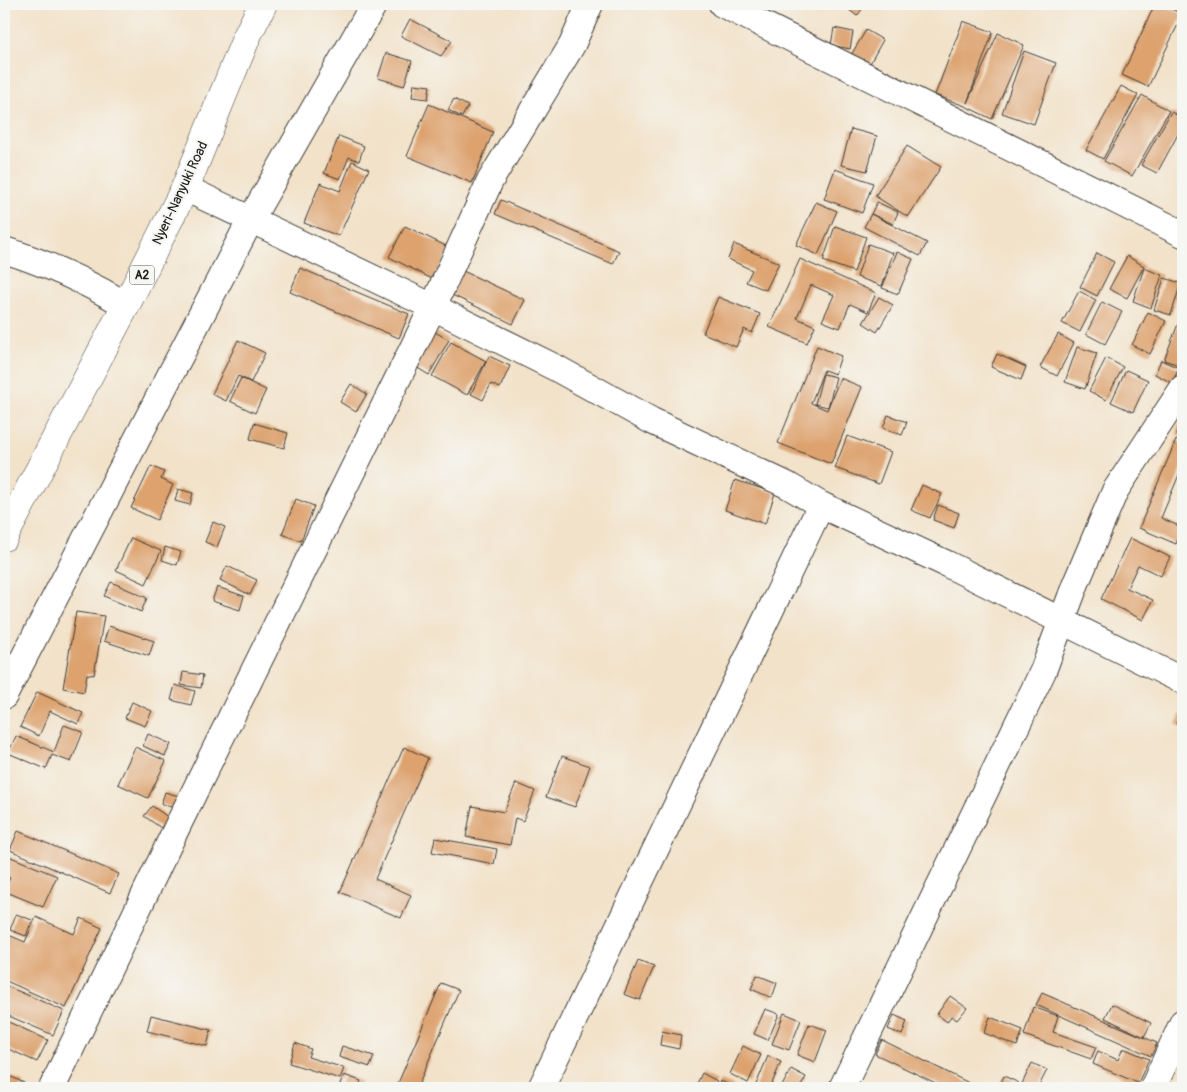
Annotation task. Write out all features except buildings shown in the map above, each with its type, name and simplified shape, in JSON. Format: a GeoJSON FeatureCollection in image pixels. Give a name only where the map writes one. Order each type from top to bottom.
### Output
{"type":"FeatureCollection","features":[{"type":"Feature","properties":{"kind":"highway","name":"Nyeri-Nanyuki Road"},"geometry":{"type":"LineString","coordinates":[[4,537],[185,188],[247,36],[263,4]]}},
{"type":"Feature","properties":{"kind":"street"},"geometry":{"type":"LineString","coordinates":[[4,696],[251,219],[374,4]]}},
{"type":"Feature","properties":{"kind":"street"},"geometry":{"type":"LineString","coordinates":[[52,1088],[178,826],[433,307],[490,181],[572,45],[590,4]]}},
{"type":"Feature","properties":{"kind":"street"},"geometry":{"type":"LineString","coordinates":[[722,4],[1183,234]]}},
{"type":"Feature","properties":{"kind":"street"},"geometry":{"type":"LineString","coordinates":[[185,188],[433,307],[556,368],[652,421],[787,485],[821,505],[947,564],[1183,681]]}},
{"type":"Feature","properties":{"kind":"street"},"geometry":{"type":"LineString","coordinates":[[4,250],[26,256],[88,282],[126,305]]}},
{"type":"Feature","properties":{"kind":"street"},"geometry":{"type":"LineString","coordinates":[[842,1088],[1043,671],[1076,583],[1115,491],[1183,388]]}},
{"type":"Feature","properties":{"kind":"street"},"geometry":{"type":"LineString","coordinates":[[541,1088],[821,505]]}},
{"type":"Feature","properties":{"kind":"street"},"geometry":{"type":"LineString","coordinates":[[1153,1088],[1183,1022]]}}]}
